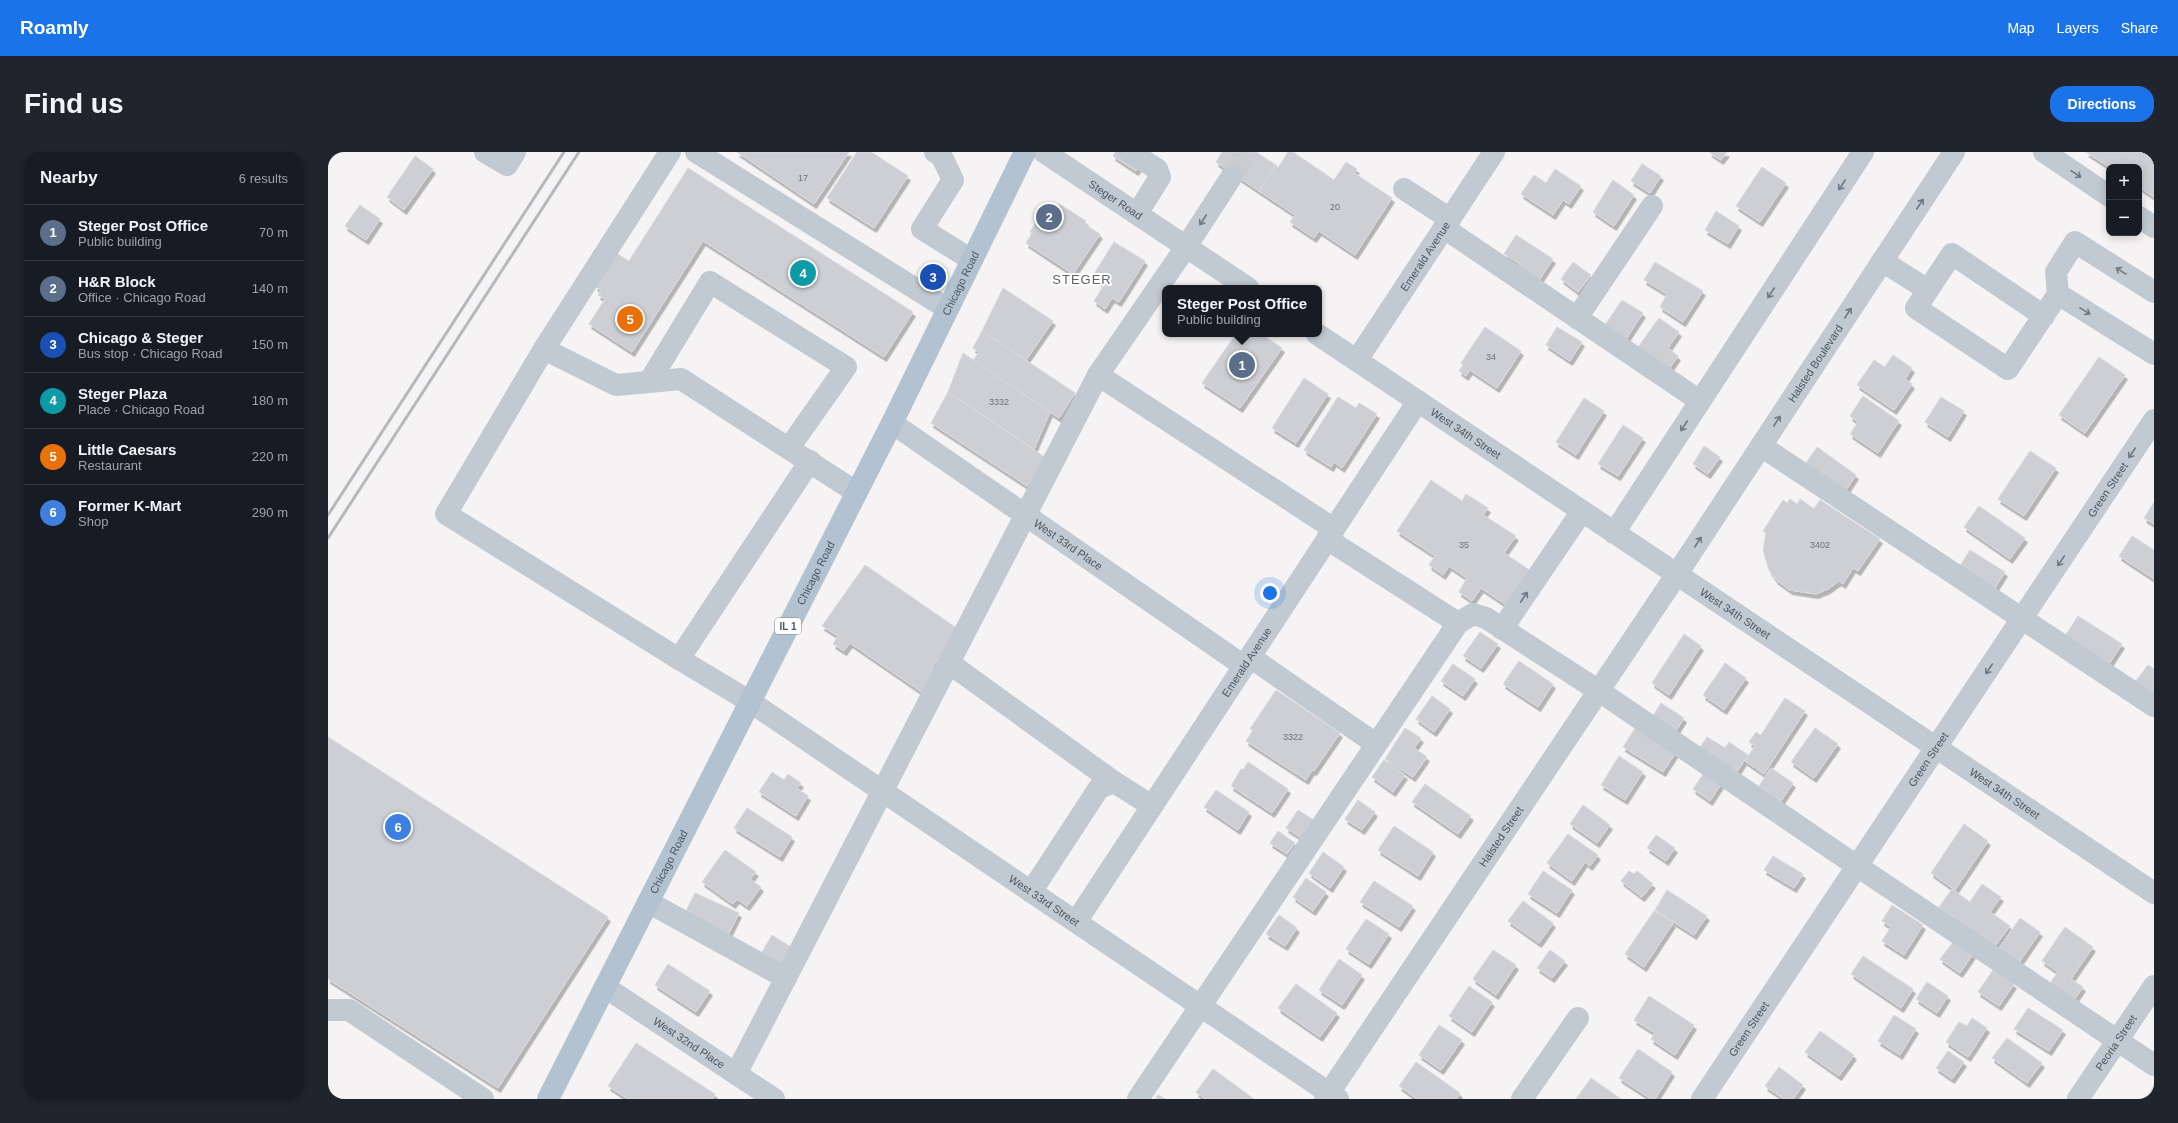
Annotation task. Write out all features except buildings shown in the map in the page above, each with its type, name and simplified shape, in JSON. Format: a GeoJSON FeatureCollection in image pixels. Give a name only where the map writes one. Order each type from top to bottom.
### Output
{"type":"FeatureCollection","features":[{"type":"Feature","properties":{"kind":"main road","name":"Chicago Road"},"geometry":{"type":"LineString","coordinates":[[548,1099],[892,423],[1025,152]]}},
{"type":"Feature","properties":{"kind":"street"},"geometry":{"type":"LineString","coordinates":[[670,152],[544,349],[616,386],[681,379],[856,492]]}},
{"type":"Feature","properties":{"kind":"street"},"geometry":{"type":"LineString","coordinates":[[696,152],[948,309]]}},
{"type":"Feature","properties":{"kind":"street"},"geometry":{"type":"LineString","coordinates":[[935,152],[941,155],[953,180],[922,229],[972,260]]}},
{"type":"Feature","properties":{"kind":"street","name":"Steger Road"},"geometry":{"type":"LineString","coordinates":[[1044,152],[1186,247]]}},
{"type":"Feature","properties":{"kind":"street"},"geometry":{"type":"LineString","coordinates":[[1130,152],[1157,169],[1160,177],[1137,214]]}},
{"type":"Feature","properties":{"kind":"street","name":"Emerald Avenue"},"geometry":{"type":"LineString","coordinates":[[1356,360],[1494,152]]}},
{"type":"Feature","properties":{"kind":"street"},"geometry":{"type":"LineString","coordinates":[[1614,533],[1863,152]]}},
{"type":"Feature","properties":{"kind":"street","name":"Halsted Boulevard"},"geometry":{"type":"LineString","coordinates":[[1677,574],[1954,152]]}},
{"type":"Feature","properties":{"kind":"street"},"geometry":{"type":"LineString","coordinates":[[2044,152],[2106,194]]}},
{"type":"Feature","properties":{"kind":"street"},"geometry":{"type":"LineString","coordinates":[[736,1074],[1098,375],[1186,247],[1232,176]]}},
{"type":"Feature","properties":{"kind":"street"},"geometry":{"type":"LineString","coordinates":[[1404,189],[1447,224],[1577,318],[1700,401]]}},
{"type":"Feature","properties":{"kind":"street"},"geometry":{"type":"LineString","coordinates":[[1577,318],[1652,206]]}},
{"type":"Feature","properties":{"kind":"street"},"geometry":{"type":"LineString","coordinates":[[2142,219],[2154,227]]}},
{"type":"Feature","properties":{"kind":"street"},"geometry":{"type":"LineString","coordinates":[[2044,316],[1952,254],[1916,308],[2008,369],[2044,316],[2058,294],[2056,272],[2075,242],[2154,292]]}},
{"type":"Feature","properties":{"kind":"street"},"geometry":{"type":"LineString","coordinates":[[1186,247],[1243,285]]}},
{"type":"Feature","properties":{"kind":"street"},"geometry":{"type":"LineString","coordinates":[[1882,261],[1928,290]]}},
{"type":"Feature","properties":{"kind":"street"},"geometry":{"type":"LineString","coordinates":[[649,382],[710,282],[846,367],[789,448]]}},
{"type":"Feature","properties":{"kind":"street"},"geometry":{"type":"LineString","coordinates":[[2058,294],[2154,354]]}},
{"type":"Feature","properties":{"kind":"street","name":"West 34th Street"},"geometry":{"type":"LineString","coordinates":[[1322,337],[2154,893]]}},
{"type":"Feature","properties":{"kind":"street","name":"West 33rd Street"},"geometry":{"type":"LineString","coordinates":[[544,349],[446,514],[679,659],[750,701],[1200,1006],[1331,1097]]}},
{"type":"Feature","properties":{"kind":"street"},"geometry":{"type":"LineString","coordinates":[[1098,375],[1458,623]]}},
{"type":"Feature","properties":{"kind":"street","name":"Emerald Avenue"},"geometry":{"type":"LineString","coordinates":[[1076,922],[1418,401]]}},
{"type":"Feature","properties":{"kind":"street","name":"Green Street"},"geometry":{"type":"LineString","coordinates":[[1702,1099],[2154,420]]}},
{"type":"Feature","properties":{"kind":"street","name":"West 33rd Place"},"geometry":{"type":"LineString","coordinates":[[892,423],[1025,514],[1247,662],[1376,744]]}},
{"type":"Feature","properties":{"kind":"street"},"geometry":{"type":"LineString","coordinates":[[1761,446],[2022,619],[2153,703]]}},
{"type":"Feature","properties":{"kind":"street"},"geometry":{"type":"LineString","coordinates":[[679,659],[810,461]]}},
{"type":"Feature","properties":{"kind":"street"},"geometry":{"type":"LineString","coordinates":[[1502,629],[1582,511]]}},
{"type":"Feature","properties":{"kind":"street","name":"Halsted Street"},"geometry":{"type":"LineString","coordinates":[[1331,1097],[1677,574]]}},
{"type":"Feature","properties":{"kind":"street"},"geometry":{"type":"LineString","coordinates":[[1138,1099],[1458,623],[1473,614],[1486,618],[1599,690],[1857,866],[2154,1064]]}},
{"type":"Feature","properties":{"kind":"street"},"geometry":{"type":"LineString","coordinates":[[949,663],[1114,782],[1152,806]]}},
{"type":"Feature","properties":{"kind":"street"},"geometry":{"type":"LineString","coordinates":[[1030,892],[1099,788],[1114,782]]}},
{"type":"Feature","properties":{"kind":"street"},"geometry":{"type":"LineString","coordinates":[[648,902],[786,978]]}},
{"type":"Feature","properties":{"kind":"street","name":"Peoria Street"},"geometry":{"type":"LineString","coordinates":[[2078,1099],[2154,986]]}},
{"type":"Feature","properties":{"kind":"street","name":"West 32nd Place"},"geometry":{"type":"LineString","coordinates":[[605,987],[774,1099]]}},
{"type":"Feature","properties":{"kind":"street"},"geometry":{"type":"LineString","coordinates":[[328,1010],[349,1010],[482,1099]]}},
{"type":"Feature","properties":{"kind":"street"},"geometry":{"type":"LineString","coordinates":[[1522,1099],[1578,1018]]}},
{"type":"Feature","properties":{"kind":"tunnel"},"geometry":{"type":"LineString","coordinates":[[1232,176],[1247,152]]}},
{"type":"Feature","properties":{"kind":"railway"},"geometry":{"type":"LineString","coordinates":[[328,515],[564,152]]}},
{"type":"Feature","properties":{"kind":"railway"},"geometry":{"type":"LineString","coordinates":[[328,538],[579,152]]}},
{"type":"Feature","properties":{"kind":"place","name":"H&R Block"},"geometry":{"type":"Point","coordinates":[1049,217]}},
{"type":"Feature","properties":{"kind":"place","name":"Steger Plaza"},"geometry":{"type":"Point","coordinates":[803,273]}},
{"type":"Feature","properties":{"kind":"place","name":"Chicago & Steger"},"geometry":{"type":"Point","coordinates":[933,277]}},
{"type":"Feature","properties":{"kind":"place","name":"Little Caesars"},"geometry":{"type":"Point","coordinates":[630,319]}},
{"type":"Feature","properties":{"kind":"place","name":"Steger Post Office"},"geometry":{"type":"Point","coordinates":[1242,365]}},
{"type":"Feature","properties":{"kind":"place","name":"Former K-Mart"},"geometry":{"type":"Point","coordinates":[398,827]}},
{"type":"Feature","properties":{"kind":"district","name":"STEGER"},"geometry":{"type":"Point","coordinates":[1082,279]}}]}
